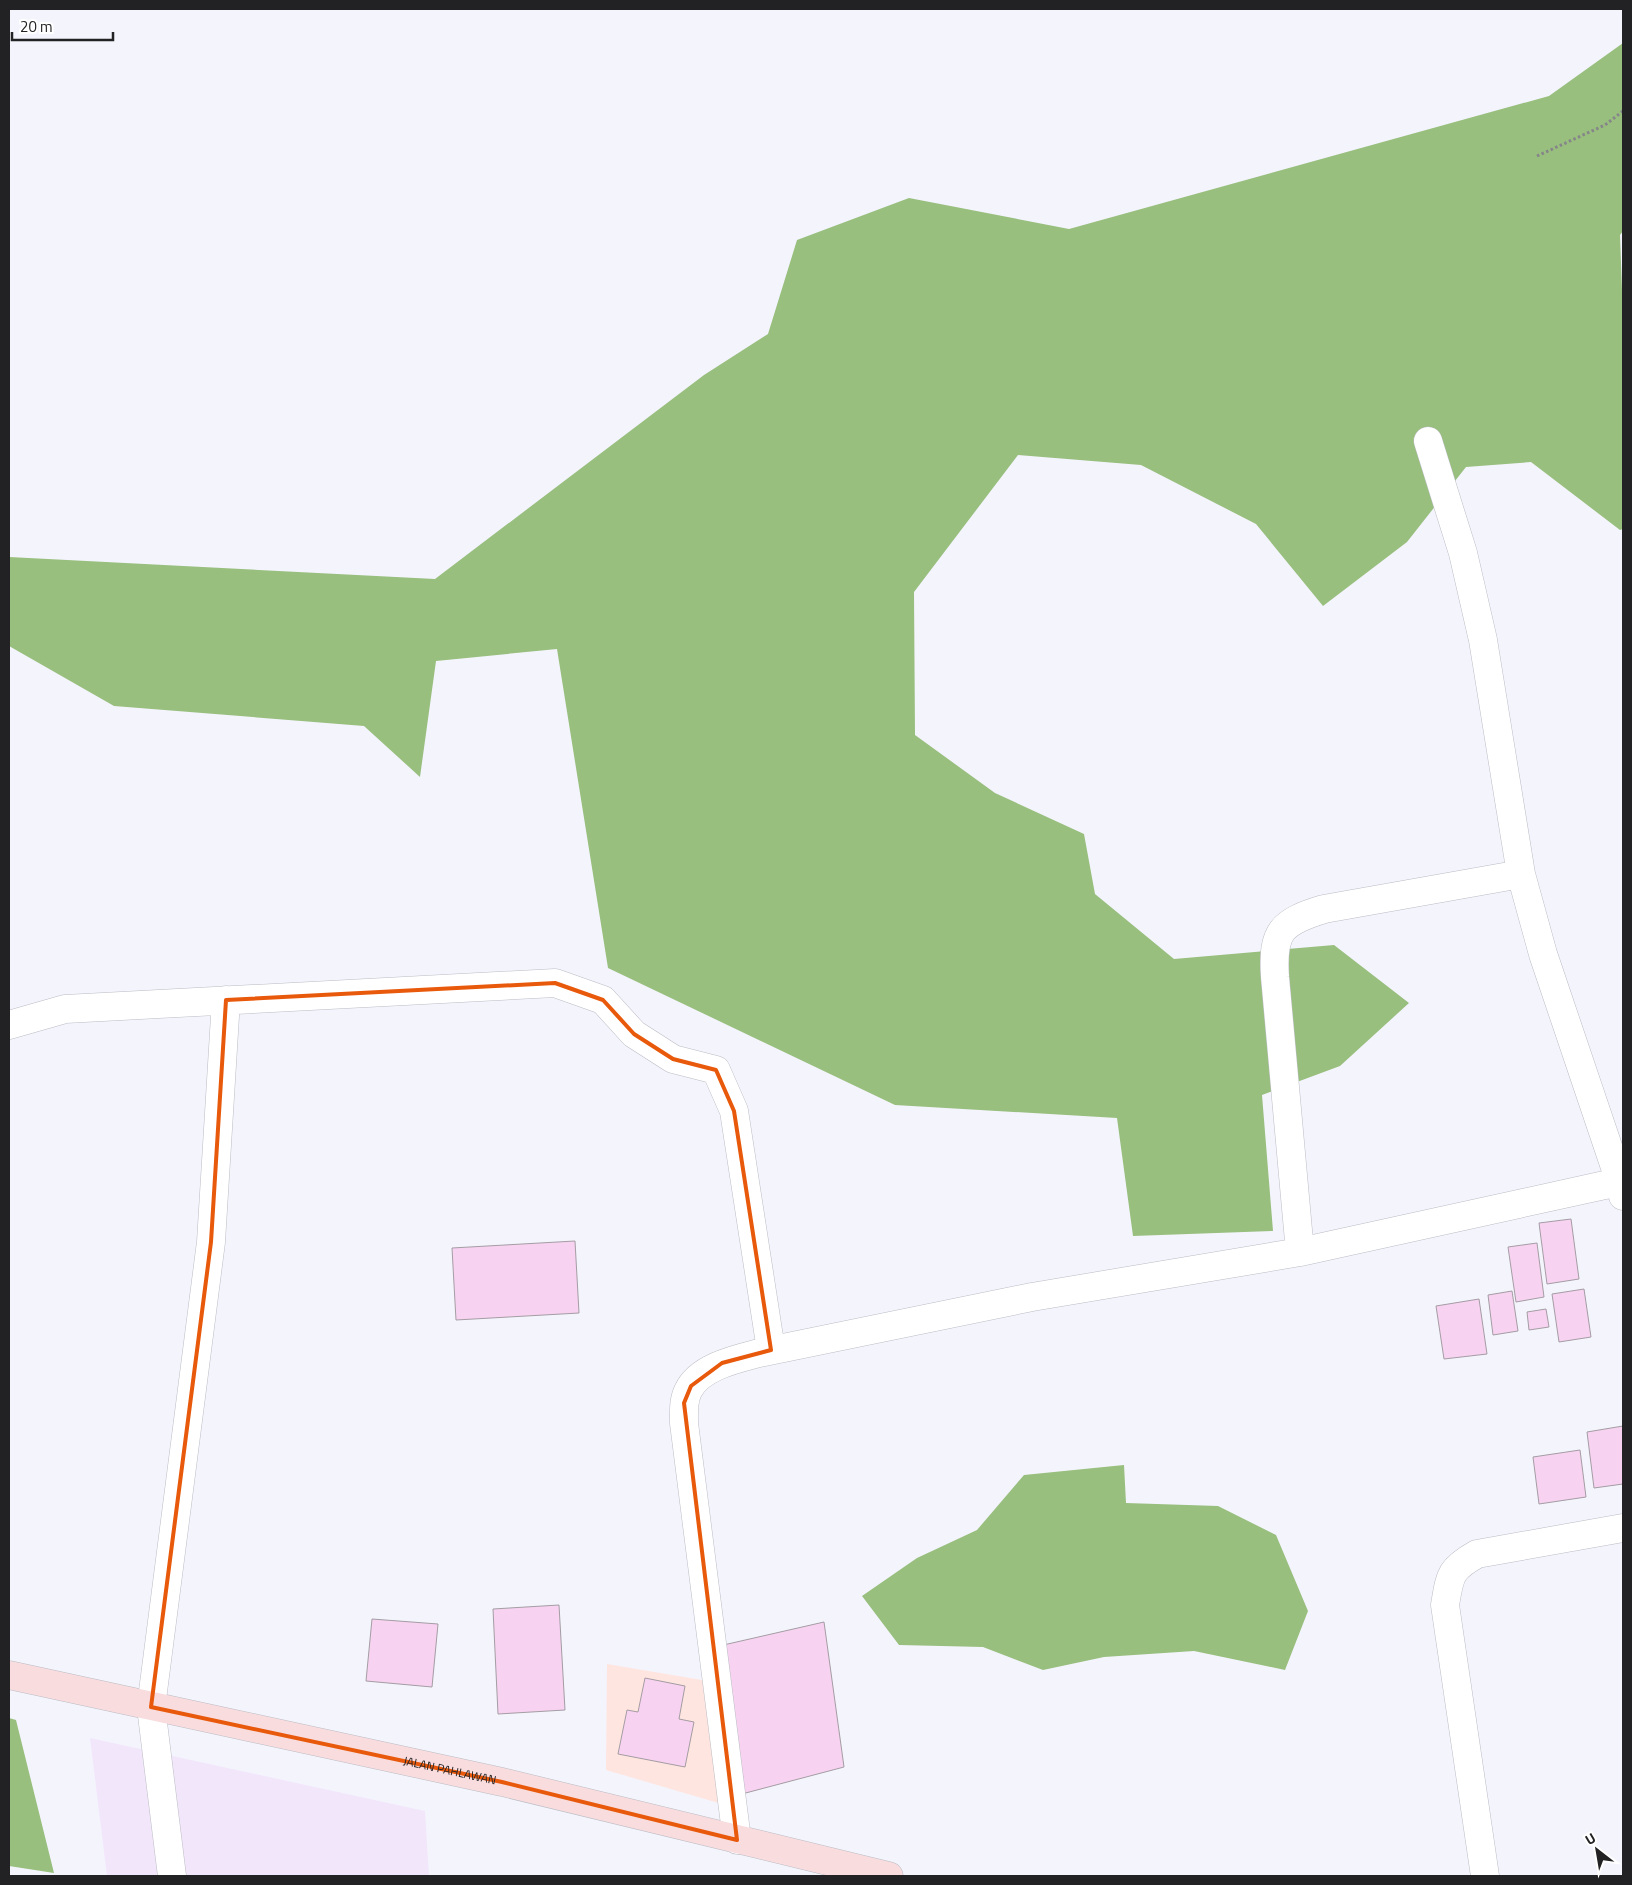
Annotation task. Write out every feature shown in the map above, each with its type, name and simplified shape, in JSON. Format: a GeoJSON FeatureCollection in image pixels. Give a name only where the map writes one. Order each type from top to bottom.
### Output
{"type":"FeatureCollection","features":[{"type":"Feature","properties":{"kind":"main road","name":"JALAN PAHLAWAN"},"geometry":{"type":"LineString","coordinates":[[9,1675],[502,1782],[889,1876]]}},
{"type":"Feature","properties":{"kind":"street"},"geometry":{"type":"LineString","coordinates":[[737,1840],[684,1423],[684,1403],[691,1386],[714,1368],[722,1363],[772,1350],[1032,1297],[1300,1252],[1622,1186],[1543,954],[1521,874],[1483,640],[1463,554],[1428,441]]}},
{"type":"Feature","properties":{"kind":"street"},"geometry":{"type":"LineString","coordinates":[[1300,1252],[1274,977],[1274,954],[1282,931],[1299,916],[1324,909],[1521,874]]}},
{"type":"Feature","properties":{"kind":"street"},"geometry":{"type":"LineString","coordinates":[[9,1025],[21,1020],[65,1009],[555,983],[603,1000],[634,1034],[673,1060],[716,1070],[734,1111],[772,1350]]}},
{"type":"Feature","properties":{"kind":"street"},"geometry":{"type":"LineString","coordinates":[[172,1876],[151,1707],[211,1242],[226,1000]]}},
{"type":"Feature","properties":{"kind":"street"},"geometry":{"type":"LineString","coordinates":[[1484,1876],[1445,1605],[1448,1584],[1453,1570],[1477,1554],[1623,1528]]}},
{"type":"Feature","properties":{"kind":"path"},"geometry":{"type":"LineString","coordinates":[[1537,156],[1605,125],[1623,110]]}},
{"type":"Feature","properties":{"kind":"highlighted area"},"geometry":{"type":"Polygon","coordinates":[[[555,983],[603,1000],[634,1034],[673,1059],[716,1070],[734,1111],[771,1350],[722,1363],[691,1386],[684,1403],[737,1840],[502,1782],[151,1707],[211,1242],[226,1000],[555,983]]]}},
{"type":"Feature","properties":{"kind":"shaded area"},"geometry":{"type":"Polygon","coordinates":[[[607,1664],[708,1681],[722,1804],[606,1770],[607,1664]]]}},
{"type":"Feature","properties":{"kind":"shaded area"},"geometry":{"type":"Polygon","coordinates":[[[90,1738],[425,1811],[429,1876],[107,1876],[90,1738]]]}},
{"type":"Feature","properties":{"kind":"green space"},"geometry":{"type":"Polygon","coordinates":[[[1623,43],[1623,231],[1620,235],[1623,317],[1623,529],[1620,530],[1531,462],[1466,467],[1407,542],[1323,606],[1256,524],[1141,465],[1018,455],[914,592],[915,735],[995,793],[1084,834],[1095,894],[1174,959],[1334,945],[1409,1003],[1340,1066],[1262,1095],[1273,1231],[1133,1236],[1117,1118],[895,1105],[608,968],[557,649],[436,661],[420,777],[364,726],[114,706],[9,646],[9,557],[435,579],[704,375],[768,334],[797,240],[909,198],[1069,229],[1549,96],[1623,43]]]}},
{"type":"Feature","properties":{"kind":"green space"},"geometry":{"type":"Polygon","coordinates":[[[1124,1465],[1126,1503],[1218,1506],[1276,1535],[1308,1611],[1285,1670],[1194,1651],[1104,1657],[1043,1670],[983,1647],[899,1645],[862,1596],[917,1558],[977,1530],[1024,1475],[1124,1465]]]}},
{"type":"Feature","properties":{"kind":"green space"},"geometry":{"type":"Polygon","coordinates":[[[9,1718],[16,1720],[54,1873],[9,1866],[9,1718]]]}},
{"type":"Feature","properties":{"kind":"building"},"geometry":{"type":"Polygon","coordinates":[[[1571,1219],[1579,1279],[1547,1284],[1539,1223],[1571,1219]]]}},
{"type":"Feature","properties":{"kind":"building"},"geometry":{"type":"Polygon","coordinates":[[[575,1241],[579,1313],[456,1320],[452,1248],[575,1241]]]}},
{"type":"Feature","properties":{"kind":"building"},"geometry":{"type":"Polygon","coordinates":[[[1537,1243],[1544,1297],[1516,1302],[1508,1247],[1537,1243]]]}},
{"type":"Feature","properties":{"kind":"building"},"geometry":{"type":"Polygon","coordinates":[[[1584,1289],[1591,1337],[1559,1342],[1552,1294],[1584,1289]]]}},
{"type":"Feature","properties":{"kind":"building"},"geometry":{"type":"Polygon","coordinates":[[[1512,1291],[1518,1331],[1493,1335],[1488,1295],[1512,1291]]]}},
{"type":"Feature","properties":{"kind":"building"},"geometry":{"type":"Polygon","coordinates":[[[1479,1299],[1487,1354],[1444,1359],[1436,1306],[1479,1299]]]}},
{"type":"Feature","properties":{"kind":"building"},"geometry":{"type":"Polygon","coordinates":[[[1546,1309],[1549,1327],[1529,1330],[1527,1312],[1546,1309]]]}},
{"type":"Feature","properties":{"kind":"building"},"geometry":{"type":"Polygon","coordinates":[[[1623,1426],[1623,1484],[1594,1488],[1587,1432],[1623,1426]]]}},
{"type":"Feature","properties":{"kind":"building"},"geometry":{"type":"Polygon","coordinates":[[[1580,1450],[1586,1497],[1539,1504],[1533,1457],[1580,1450]]]}},
{"type":"Feature","properties":{"kind":"building"},"geometry":{"type":"Polygon","coordinates":[[[559,1605],[565,1710],[498,1714],[493,1609],[559,1605]]]}},
{"type":"Feature","properties":{"kind":"building"},"geometry":{"type":"Polygon","coordinates":[[[372,1619],[438,1624],[432,1687],[366,1681],[372,1619]]]}},
{"type":"Feature","properties":{"kind":"building"},"geometry":{"type":"Polygon","coordinates":[[[824,1622],[844,1767],[738,1795],[719,1646],[824,1622]]]}},
{"type":"Feature","properties":{"kind":"building"},"geometry":{"type":"Polygon","coordinates":[[[645,1678],[685,1686],[679,1719],[694,1722],[685,1767],[618,1754],[627,1710],[638,1712],[645,1678]]]}}]}
